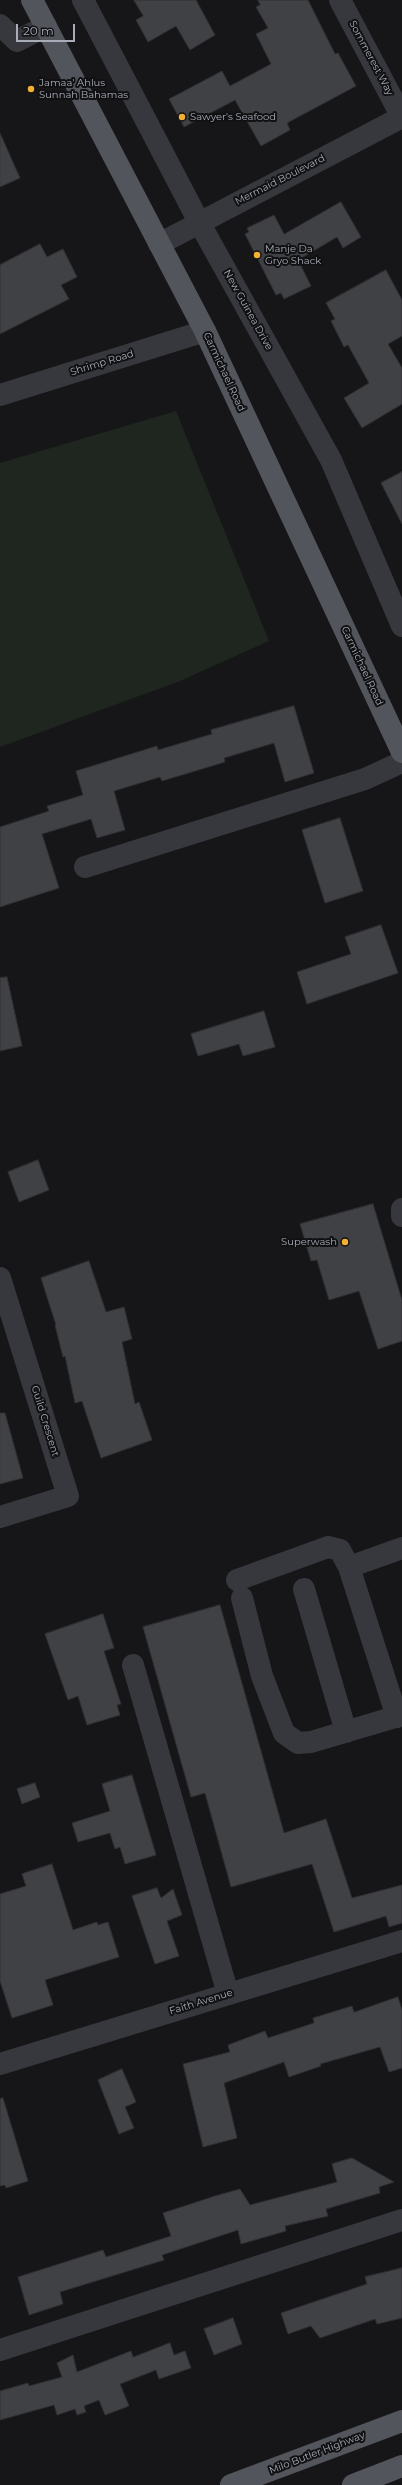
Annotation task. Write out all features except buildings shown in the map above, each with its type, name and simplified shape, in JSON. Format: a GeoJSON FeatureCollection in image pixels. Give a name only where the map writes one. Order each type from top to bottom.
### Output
{"type":"FeatureCollection","features":[{"type":"Feature","properties":{"kind":"main road","name":"Carmichael Road"},"geometry":{"type":"LineString","coordinates":[[32,0],[204,331],[402,752]]}},
{"type":"Feature","properties":{"kind":"main road","name":"Milo Butler Highway"},"geometry":{"type":"LineString","coordinates":[[231,2485],[402,2421]]}},
{"type":"Feature","properties":{"kind":"main road"},"geometry":{"type":"LineString","coordinates":[[352,2485],[402,2466]]}},
{"type":"Feature","properties":{"kind":"street","name":"New Guinea Drive"},"geometry":{"type":"LineString","coordinates":[[83,0],[199,222],[330,460],[402,626]]}},
{"type":"Feature","properties":{"kind":"street","name":"Sommerest Way"},"geometry":{"type":"LineString","coordinates":[[340,0],[402,117]]}},
{"type":"Feature","properties":{"kind":"street"},"geometry":{"type":"LineString","coordinates":[[0,25],[17,41],[46,26]]}},
{"type":"Feature","properties":{"kind":"street","name":"Mermaid Boulevard"},"geometry":{"type":"LineString","coordinates":[[159,244],[402,117]]}},
{"type":"Feature","properties":{"kind":"street","name":"Shrimp Road"},"geometry":{"type":"LineString","coordinates":[[0,395],[204,331]]}},
{"type":"Feature","properties":{"kind":"street"},"geometry":{"type":"LineString","coordinates":[[85,867],[365,779],[402,762]]}},
{"type":"Feature","properties":{"kind":"street"},"geometry":{"type":"LineString","coordinates":[[402,1209],[402,1216]]}},
{"type":"Feature","properties":{"kind":"street","name":"Guild Crescent"},"geometry":{"type":"LineString","coordinates":[[0,1517],[68,1496],[1,1285]]}},
{"type":"Feature","properties":{"kind":"street"},"geometry":{"type":"LineString","coordinates":[[328,1547],[340,1550],[349,1567],[400,1716],[311,1742],[298,1743],[284,1733],[262,1676],[239,1589],[328,1547]]}},
{"type":"Feature","properties":{"kind":"street"},"geometry":{"type":"LineString","coordinates":[[349,1567],[402,1548]]}},
{"type":"Feature","properties":{"kind":"street"},"geometry":{"type":"LineString","coordinates":[[304,1589],[346,1732]]}},
{"type":"Feature","properties":{"kind":"street"},"geometry":{"type":"LineString","coordinates":[[133,1665],[228,1994]]}},
{"type":"Feature","properties":{"kind":"street","name":"Faith Avenue"},"geometry":{"type":"LineString","coordinates":[[0,2064],[402,1941]]}},
{"type":"Feature","properties":{"kind":"street"},"geometry":{"type":"LineString","coordinates":[[0,2350],[402,2220]]}},
{"type":"Feature","properties":{"kind":"shaded area"},"geometry":{"type":"Polygon","coordinates":[[[176,411],[269,641],[180,681],[0,747],[0,463],[176,411]]]}},
{"type":"Feature","properties":{"kind":"place","name":"Jamaa' Ahlus Sunnah Bahamas"},"geometry":{"type":"Point","coordinates":[31,89]}},
{"type":"Feature","properties":{"kind":"place","name":"Sawyer's Seafood"},"geometry":{"type":"Point","coordinates":[182,117]}},
{"type":"Feature","properties":{"kind":"place","name":"Manje Da Gryo Shack"},"geometry":{"type":"Point","coordinates":[257,255]}},
{"type":"Feature","properties":{"kind":"place","name":"Superwash"},"geometry":{"type":"Point","coordinates":[345,1242]}}]}
